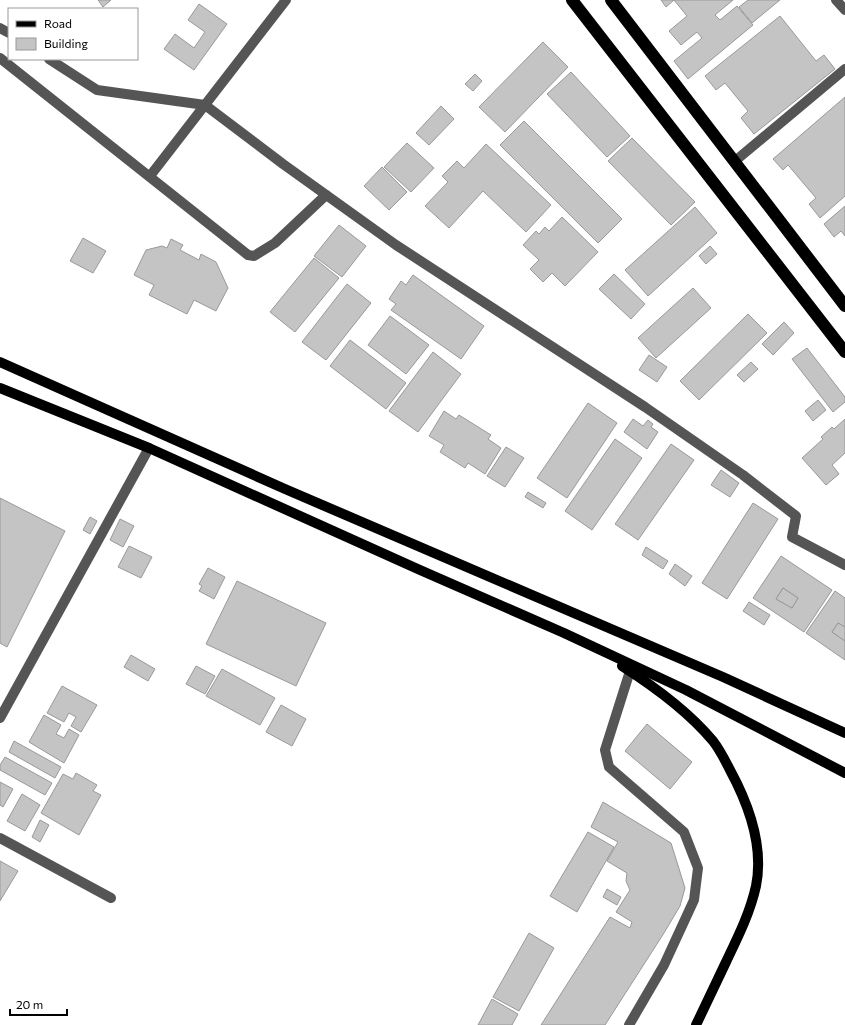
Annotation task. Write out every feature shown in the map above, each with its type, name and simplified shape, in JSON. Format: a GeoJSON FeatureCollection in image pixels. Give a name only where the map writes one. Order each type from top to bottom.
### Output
{"type":"FeatureCollection","features":[{"type":"Feature","properties":{"kind":"highway"},"geometry":{"type":"LineString","coordinates":[[572,0],[845,352]]}},
{"type":"Feature","properties":{"kind":"highway"},"geometry":{"type":"LineString","coordinates":[[611,0],[845,306]]}},
{"type":"Feature","properties":{"kind":"main road"},"geometry":{"type":"LineString","coordinates":[[0,362],[285,489],[723,677],[845,733]]}},
{"type":"Feature","properties":{"kind":"main road"},"geometry":{"type":"LineString","coordinates":[[0,388],[149,448],[590,645],[686,690],[845,773]]}},
{"type":"Feature","properties":{"kind":"main road"},"geometry":{"type":"LineString","coordinates":[[590,645],[650,684],[697,725],[713,742],[724,757],[741,789],[750,816],[757,844],[758,864],[756,885],[745,922],[696,1025]]}},
{"type":"Feature","properties":{"kind":"street"},"geometry":{"type":"LineString","coordinates":[[150,176],[286,0]]}},
{"type":"Feature","properties":{"kind":"street"},"geometry":{"type":"LineString","coordinates":[[836,0],[845,10]]}},
{"type":"Feature","properties":{"kind":"street"},"geometry":{"type":"LineString","coordinates":[[0,58],[248,255],[254,256],[275,243],[326,195]]}},
{"type":"Feature","properties":{"kind":"street"},"geometry":{"type":"LineString","coordinates":[[51,60],[97,90],[205,105],[396,245],[645,407],[743,475],[796,516],[792,537],[845,565]]}},
{"type":"Feature","properties":{"kind":"street"},"geometry":{"type":"LineString","coordinates":[[735,161],[845,69]]}},
{"type":"Feature","properties":{"kind":"street"},"geometry":{"type":"LineString","coordinates":[[0,718],[149,448]]}},
{"type":"Feature","properties":{"kind":"street"},"geometry":{"type":"LineString","coordinates":[[629,1025],[664,965],[694,900],[698,868],[684,832],[609,767],[605,750],[630,671]]}},
{"type":"Feature","properties":{"kind":"street"},"geometry":{"type":"LineString","coordinates":[[0,838],[111,898]]}},
{"type":"Feature","properties":{"kind":"building"},"geometry":{"type":"Polygon","coordinates":[[[98,0],[111,0],[103,7],[98,0]]]}},
{"type":"Feature","properties":{"kind":"building"},"geometry":{"type":"Polygon","coordinates":[[[661,0],[674,0],[666,7],[661,0]]]}},
{"type":"Feature","properties":{"kind":"building"},"geometry":{"type":"Polygon","coordinates":[[[674,0],[733,0],[715,15],[720,20],[737,6],[753,25],[688,79],[674,61],[702,38],[697,32],[681,45],[669,31],[687,16],[674,0]]]}},
{"type":"Feature","properties":{"kind":"building"},"geometry":{"type":"Polygon","coordinates":[[[748,0],[780,0],[752,23],[739,7],[748,0]]]}},
{"type":"Feature","properties":{"kind":"building"},"geometry":{"type":"Polygon","coordinates":[[[199,4],[227,24],[194,70],[164,49],[175,34],[194,48],[205,32],[188,20],[199,4]]]}},
{"type":"Feature","properties":{"kind":"building"},"geometry":{"type":"Polygon","coordinates":[[[780,16],[816,61],[824,55],[835,69],[754,134],[741,118],[748,111],[725,83],[716,90],[705,76],[780,16]]]}},
{"type":"Feature","properties":{"kind":"building"},"geometry":{"type":"Polygon","coordinates":[[[543,42],[568,67],[505,132],[479,107],[543,42]]]}},
{"type":"Feature","properties":{"kind":"building"},"geometry":{"type":"Polygon","coordinates":[[[571,72],[630,136],[607,157],[547,94],[571,72]]]}},
{"type":"Feature","properties":{"kind":"building"},"geometry":{"type":"Polygon","coordinates":[[[475,74],[482,81],[473,91],[465,84],[475,74]]]}},
{"type":"Feature","properties":{"kind":"building"},"geometry":{"type":"Polygon","coordinates":[[[845,97],[845,196],[820,218],[809,204],[816,198],[788,165],[783,170],[773,159],[845,97]]]}},
{"type":"Feature","properties":{"kind":"building"},"geometry":{"type":"Polygon","coordinates":[[[441,106],[454,119],[429,145],[416,133],[441,106]]]}},
{"type":"Feature","properties":{"kind":"building"},"geometry":{"type":"Polygon","coordinates":[[[524,121],[622,219],[598,243],[500,145],[524,121]]]}},
{"type":"Feature","properties":{"kind":"building"},"geometry":{"type":"Polygon","coordinates":[[[632,138],[695,202],[671,225],[608,161],[632,138]]]}},
{"type":"Feature","properties":{"kind":"building"},"geometry":{"type":"Polygon","coordinates":[[[407,143],[434,168],[411,192],[384,167],[407,143]]]}},
{"type":"Feature","properties":{"kind":"building"},"geometry":{"type":"Polygon","coordinates":[[[486,144],[551,205],[526,232],[483,191],[449,228],[425,206],[448,182],[442,176],[457,161],[464,168],[486,144]]]}},
{"type":"Feature","properties":{"kind":"building"},"geometry":{"type":"Polygon","coordinates":[[[382,167],[407,192],[389,210],[364,186],[382,167]]]}},
{"type":"Feature","properties":{"kind":"building"},"geometry":{"type":"Polygon","coordinates":[[[845,206],[845,236],[841,231],[834,237],[824,224],[845,206]]]}},
{"type":"Feature","properties":{"kind":"building"},"geometry":{"type":"Polygon","coordinates":[[[695,207],[717,233],[648,296],[625,270],[695,207]]]}},
{"type":"Feature","properties":{"kind":"building"},"geometry":{"type":"Polygon","coordinates":[[[562,217],[598,252],[565,286],[552,273],[543,282],[530,269],[539,260],[523,245],[536,231],[539,234],[545,227],[549,231],[562,217]]]}},
{"type":"Feature","properties":{"kind":"building"},"geometry":{"type":"Polygon","coordinates":[[[339,225],[366,246],[342,277],[314,256],[339,225]]]}},
{"type":"Feature","properties":{"kind":"building"},"geometry":{"type":"Polygon","coordinates":[[[83,238],[106,251],[93,273],[70,261],[83,238]]]}},
{"type":"Feature","properties":{"kind":"building"},"geometry":{"type":"Polygon","coordinates":[[[171,239],[183,245],[180,250],[199,260],[201,254],[216,262],[228,288],[216,311],[194,300],[187,314],[149,295],[154,285],[134,275],[146,250],[162,246],[167,248],[171,239]]]}},
{"type":"Feature","properties":{"kind":"building"},"geometry":{"type":"Polygon","coordinates":[[[710,246],[717,254],[706,264],[699,256],[710,246]]]}},
{"type":"Feature","properties":{"kind":"building"},"geometry":{"type":"Polygon","coordinates":[[[314,258],[339,278],[295,332],[270,312],[314,258]]]}},
{"type":"Feature","properties":{"kind":"building"},"geometry":{"type":"Polygon","coordinates":[[[614,274],[645,304],[631,319],[599,289],[614,274]]]}},
{"type":"Feature","properties":{"kind":"building"},"geometry":{"type":"Polygon","coordinates":[[[413,275],[484,326],[461,359],[391,310],[396,304],[389,299],[401,281],[406,285],[413,275]]]}},
{"type":"Feature","properties":{"kind":"building"},"geometry":{"type":"Polygon","coordinates":[[[347,284],[371,303],[326,360],[302,342],[347,284]]]}},
{"type":"Feature","properties":{"kind":"building"},"geometry":{"type":"Polygon","coordinates":[[[693,288],[711,308],[656,358],[638,338],[693,288]]]}},
{"type":"Feature","properties":{"kind":"building"},"geometry":{"type":"Polygon","coordinates":[[[748,314],[767,333],[699,400],[680,381],[748,314]]]}},
{"type":"Feature","properties":{"kind":"building"},"geometry":{"type":"Polygon","coordinates":[[[390,316],[429,345],[406,374],[368,345],[390,316]]]}},
{"type":"Feature","properties":{"kind":"building"},"geometry":{"type":"Polygon","coordinates":[[[784,322],[794,333],[773,355],[762,344],[784,322]]]}},
{"type":"Feature","properties":{"kind":"building"},"geometry":{"type":"Polygon","coordinates":[[[350,340],[406,383],[386,409],[330,366],[350,340]]]}},
{"type":"Feature","properties":{"kind":"building"},"geometry":{"type":"Polygon","coordinates":[[[807,348],[845,397],[845,402],[833,412],[792,359],[807,348]]]}},
{"type":"Feature","properties":{"kind":"building"},"geometry":{"type":"Polygon","coordinates":[[[433,352],[461,374],[418,432],[389,411],[433,352]]]}},
{"type":"Feature","properties":{"kind":"building"},"geometry":{"type":"Polygon","coordinates":[[[649,355],[667,367],[657,382],[639,370],[649,355]]]}},
{"type":"Feature","properties":{"kind":"building"},"geometry":{"type":"Polygon","coordinates":[[[751,362],[758,369],[744,382],[737,375],[751,362]]]}},
{"type":"Feature","properties":{"kind":"building"},"geometry":{"type":"Polygon","coordinates":[[[818,400],[826,410],[813,421],[805,411],[818,400]]]}},
{"type":"Feature","properties":{"kind":"building"},"geometry":{"type":"Polygon","coordinates":[[[588,403],[617,423],[567,498],[537,478],[588,403]]]}},
{"type":"Feature","properties":{"kind":"building"},"geometry":{"type":"Polygon","coordinates":[[[444,411],[456,419],[459,415],[491,435],[488,439],[501,448],[485,474],[468,463],[465,468],[440,452],[444,445],[429,436],[444,411]]]}},
{"type":"Feature","properties":{"kind":"building"},"geometry":{"type":"Polygon","coordinates":[[[633,419],[643,426],[648,420],[653,424],[651,427],[658,432],[647,449],[624,432],[633,419]]]}},
{"type":"Feature","properties":{"kind":"building"},"geometry":{"type":"Polygon","coordinates":[[[845,419],[845,453],[832,465],[839,474],[826,485],[802,458],[823,439],[821,437],[832,427],[834,429],[845,419]]]}},
{"type":"Feature","properties":{"kind":"building"},"geometry":{"type":"Polygon","coordinates":[[[615,439],[642,458],[592,530],[565,511],[615,439]]]}},
{"type":"Feature","properties":{"kind":"building"},"geometry":{"type":"Polygon","coordinates":[[[671,444],[694,460],[638,540],[615,524],[671,444]]]}},
{"type":"Feature","properties":{"kind":"building"},"geometry":{"type":"Polygon","coordinates":[[[506,447],[524,458],[505,487],[487,476],[506,447]]]}},
{"type":"Feature","properties":{"kind":"building"},"geometry":{"type":"Polygon","coordinates":[[[721,470],[739,483],[730,497],[711,485],[721,470]]]}},
{"type":"Feature","properties":{"kind":"building"},"geometry":{"type":"Polygon","coordinates":[[[528,492],[546,503],[543,508],[525,497],[528,492]]]}},
{"type":"Feature","properties":{"kind":"building"},"geometry":{"type":"Polygon","coordinates":[[[0,498],[65,531],[7,647],[0,643],[0,498]]]}},
{"type":"Feature","properties":{"kind":"building"},"geometry":{"type":"Polygon","coordinates":[[[753,503],[778,519],[727,599],[702,583],[753,503]]]}},
{"type":"Feature","properties":{"kind":"building"},"geometry":{"type":"Polygon","coordinates":[[[90,517],[97,521],[90,534],[83,530],[90,517]]]}},
{"type":"Feature","properties":{"kind":"building"},"geometry":{"type":"Polygon","coordinates":[[[120,519],[134,526],[123,547],[110,540],[120,519]]]}},
{"type":"Feature","properties":{"kind":"building"},"geometry":{"type":"Polygon","coordinates":[[[129,546],[152,557],[141,578],[118,567],[129,546]]]}},
{"type":"Feature","properties":{"kind":"building"},"geometry":{"type":"Polygon","coordinates":[[[646,547],[668,561],[663,569],[642,555],[646,547]]]}},
{"type":"Feature","properties":{"kind":"building"},"geometry":{"type":"Polygon","coordinates":[[[781,556],[832,590],[804,632],[753,598],[781,556]],[[783,588],[776,599],[792,608],[798,598],[783,588]]]}},
{"type":"Feature","properties":{"kind":"building"},"geometry":{"type":"Polygon","coordinates":[[[675,564],[692,576],[685,586],[669,574],[675,564]]]}},
{"type":"Feature","properties":{"kind":"building"},"geometry":{"type":"Polygon","coordinates":[[[208,568],[225,577],[214,599],[199,591],[202,586],[199,584],[208,568]]]}},
{"type":"Feature","properties":{"kind":"building"},"geometry":{"type":"Polygon","coordinates":[[[237,581],[326,623],[296,686],[206,644],[237,581]]]}},
{"type":"Feature","properties":{"kind":"building"},"geometry":{"type":"Polygon","coordinates":[[[783,588],[798,598],[792,608],[776,599],[783,588]]]}},
{"type":"Feature","properties":{"kind":"building"},"geometry":{"type":"Polygon","coordinates":[[[835,591],[845,598],[845,627],[838,623],[832,632],[845,641],[845,660],[806,633],[835,591]]]}},
{"type":"Feature","properties":{"kind":"building"},"geometry":{"type":"Polygon","coordinates":[[[749,602],[770,615],[764,625],[743,611],[749,602]]]}},
{"type":"Feature","properties":{"kind":"building"},"geometry":{"type":"Polygon","coordinates":[[[838,623],[845,627],[845,641],[832,632],[838,623]]]}},
{"type":"Feature","properties":{"kind":"building"},"geometry":{"type":"Polygon","coordinates":[[[131,655],[155,669],[148,681],[124,667],[131,655]]]}},
{"type":"Feature","properties":{"kind":"building"},"geometry":{"type":"Polygon","coordinates":[[[196,666],[215,676],[205,694],[186,684],[196,666]]]}},
{"type":"Feature","properties":{"kind":"building"},"geometry":{"type":"Polygon","coordinates":[[[222,669],[275,698],[260,725],[206,696],[222,669]]]}},
{"type":"Feature","properties":{"kind":"building"},"geometry":{"type":"Polygon","coordinates":[[[62,686],[97,705],[81,732],[71,726],[76,717],[69,713],[64,722],[47,713],[62,686]]]}},
{"type":"Feature","properties":{"kind":"building"},"geometry":{"type":"Polygon","coordinates":[[[281,705],[306,719],[292,746],[266,732],[281,705]]]}},
{"type":"Feature","properties":{"kind":"building"},"geometry":{"type":"Polygon","coordinates":[[[44,715],[61,725],[56,734],[64,738],[69,729],[79,735],[64,763],[29,742],[44,715]]]}},
{"type":"Feature","properties":{"kind":"building"},"geometry":{"type":"Polygon","coordinates":[[[647,724],[692,762],[670,789],[625,751],[647,724]]]}},
{"type":"Feature","properties":{"kind":"building"},"geometry":{"type":"Polygon","coordinates":[[[14,741],[61,767],[55,778],[9,752],[14,741]]]}},
{"type":"Feature","properties":{"kind":"building"},"geometry":{"type":"Polygon","coordinates":[[[5,757],[52,783],[45,795],[0,770],[0,765],[5,757]]]}},
{"type":"Feature","properties":{"kind":"building"},"geometry":{"type":"Polygon","coordinates":[[[76,773],[97,785],[93,791],[101,795],[79,835],[41,813],[63,774],[73,779],[76,773]]]}},
{"type":"Feature","properties":{"kind":"building"},"geometry":{"type":"Polygon","coordinates":[[[0,782],[13,789],[3,807],[0,805],[0,782]]]}},
{"type":"Feature","properties":{"kind":"building"},"geometry":{"type":"Polygon","coordinates":[[[22,794],[40,805],[25,831],[7,821],[22,794]]]}},
{"type":"Feature","properties":{"kind":"building"},"geometry":{"type":"Polygon","coordinates":[[[603,802],[671,843],[685,888],[680,906],[605,1025],[541,1025],[610,917],[630,928],[632,922],[616,912],[630,890],[626,881],[627,873],[607,861],[618,842],[591,827],[603,802]]]}},
{"type":"Feature","properties":{"kind":"building"},"geometry":{"type":"Polygon","coordinates":[[[40,820],[49,825],[40,842],[32,837],[40,820]]]}},
{"type":"Feature","properties":{"kind":"building"},"geometry":{"type":"Polygon","coordinates":[[[588,832],[614,847],[577,912],[550,896],[588,832]]]}},
{"type":"Feature","properties":{"kind":"building"},"geometry":{"type":"Polygon","coordinates":[[[0,861],[18,871],[0,901],[0,861]]]}},
{"type":"Feature","properties":{"kind":"building"},"geometry":{"type":"Polygon","coordinates":[[[607,889],[621,897],[617,905],[603,897],[607,889]]]}},
{"type":"Feature","properties":{"kind":"building"},"geometry":{"type":"Polygon","coordinates":[[[529,933],[554,948],[519,1011],[493,997],[529,933]]]}},
{"type":"Feature","properties":{"kind":"building"},"geometry":{"type":"Polygon","coordinates":[[[492,999],[518,1014],[512,1025],[478,1025],[492,999]]]}}]}
